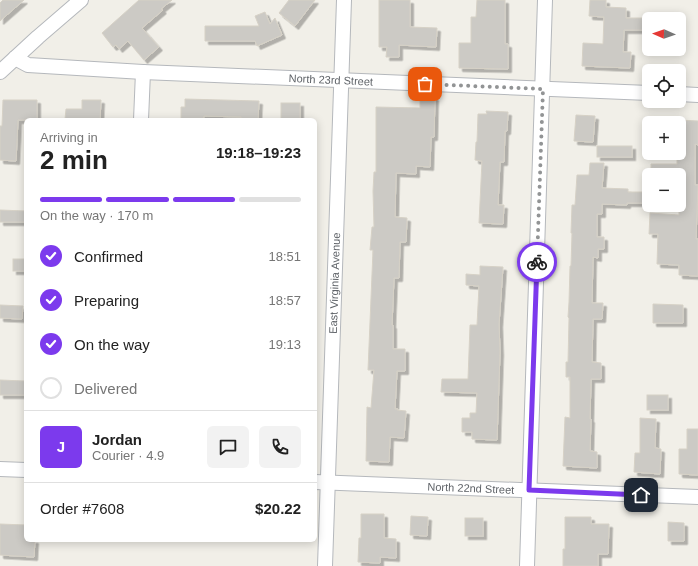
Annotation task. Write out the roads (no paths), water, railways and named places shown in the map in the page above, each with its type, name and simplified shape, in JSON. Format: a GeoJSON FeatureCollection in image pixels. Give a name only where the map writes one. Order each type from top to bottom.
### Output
{"type":"FeatureCollection","features":[{"type":"Feature","properties":{"kind":"street"},"geometry":{"type":"LineString","coordinates":[[0,72],[81,0]]}},
{"type":"Feature","properties":{"kind":"street","name":"East Virginia Avenue"},"geometry":{"type":"LineString","coordinates":[[326,566],[321,482],[342,80],[344,0]]}},
{"type":"Feature","properties":{"kind":"street"},"geometry":{"type":"LineString","coordinates":[[527,566],[545,0]]}},
{"type":"Feature","properties":{"kind":"street","name":"North 23rd Street"},"geometry":{"type":"LineString","coordinates":[[16,58],[28,65],[143,72],[642,93]]}},
{"type":"Feature","properties":{"kind":"street"},"geometry":{"type":"LineString","coordinates":[[141,118],[143,72]]}},
{"type":"Feature","properties":{"kind":"street"},"geometry":{"type":"LineString","coordinates":[[686,94],[698,95]]}},
{"type":"Feature","properties":{"kind":"street"},"geometry":{"type":"LineString","coordinates":[[0,469],[24,470]]}},
{"type":"Feature","properties":{"kind":"street","name":"North 22nd Street"},"geometry":{"type":"LineString","coordinates":[[321,482],[698,497]]}}]}
